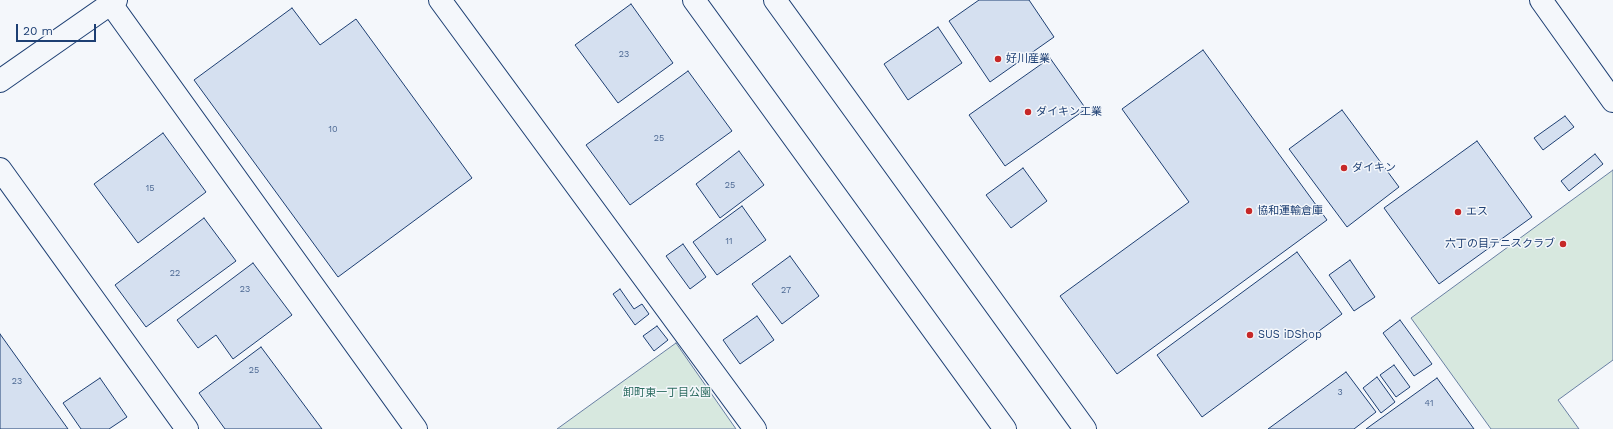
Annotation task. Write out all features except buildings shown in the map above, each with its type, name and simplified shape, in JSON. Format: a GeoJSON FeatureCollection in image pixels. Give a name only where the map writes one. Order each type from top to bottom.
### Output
{"type":"FeatureCollection","features":[{"type":"Feature","properties":{"kind":"street"},"geometry":{"type":"LineString","coordinates":[[440,0],[755,429]]}},
{"type":"Feature","properties":{"kind":"street"},"geometry":{"type":"LineString","coordinates":[[694,0],[1004,429]]}},
{"type":"Feature","properties":{"kind":"street"},"geometry":{"type":"LineString","coordinates":[[775,0],[1085,429]]}},
{"type":"Feature","properties":{"kind":"street"},"geometry":{"type":"LineString","coordinates":[[1541,0],[1613,101]]}},
{"type":"Feature","properties":{"kind":"street"},"geometry":{"type":"LineString","coordinates":[[0,81],[113,2],[416,429]]}},
{"type":"Feature","properties":{"kind":"street"},"geometry":{"type":"LineString","coordinates":[[0,169],[187,429]]}},
{"type":"Feature","properties":{"kind":"green space","name":"六丁の目テニスクラブ"},"geometry":{"type":"Polygon","coordinates":[[[1613,170],[1613,360],[1558,400],[1579,429],[1491,429],[1411,318],[1613,170]]]}},
{"type":"Feature","properties":{"kind":"green space","name":"卸町東一丁目公園"},"geometry":{"type":"Polygon","coordinates":[[[676,343],[736,429],[557,429],[676,343]]]}},
{"type":"Feature","properties":{"kind":"place","name":"好川産業"},"geometry":{"type":"Point","coordinates":[998,59]}},
{"type":"Feature","properties":{"kind":"place","name":"ダイキン工業"},"geometry":{"type":"Point","coordinates":[1028,112]}},
{"type":"Feature","properties":{"kind":"place","name":"ダイキン"},"geometry":{"type":"Point","coordinates":[1344,168]}},
{"type":"Feature","properties":{"kind":"place","name":"協和運輸倉庫"},"geometry":{"type":"Point","coordinates":[1249,211]}},
{"type":"Feature","properties":{"kind":"place","name":"エス"},"geometry":{"type":"Point","coordinates":[1458,212]}},
{"type":"Feature","properties":{"kind":"place","name":"六丁の目テニスクラブ"},"geometry":{"type":"Point","coordinates":[1563,244]}},
{"type":"Feature","properties":{"kind":"place","name":"SUS iDShop"},"geometry":{"type":"Point","coordinates":[1250,335]}}]}
